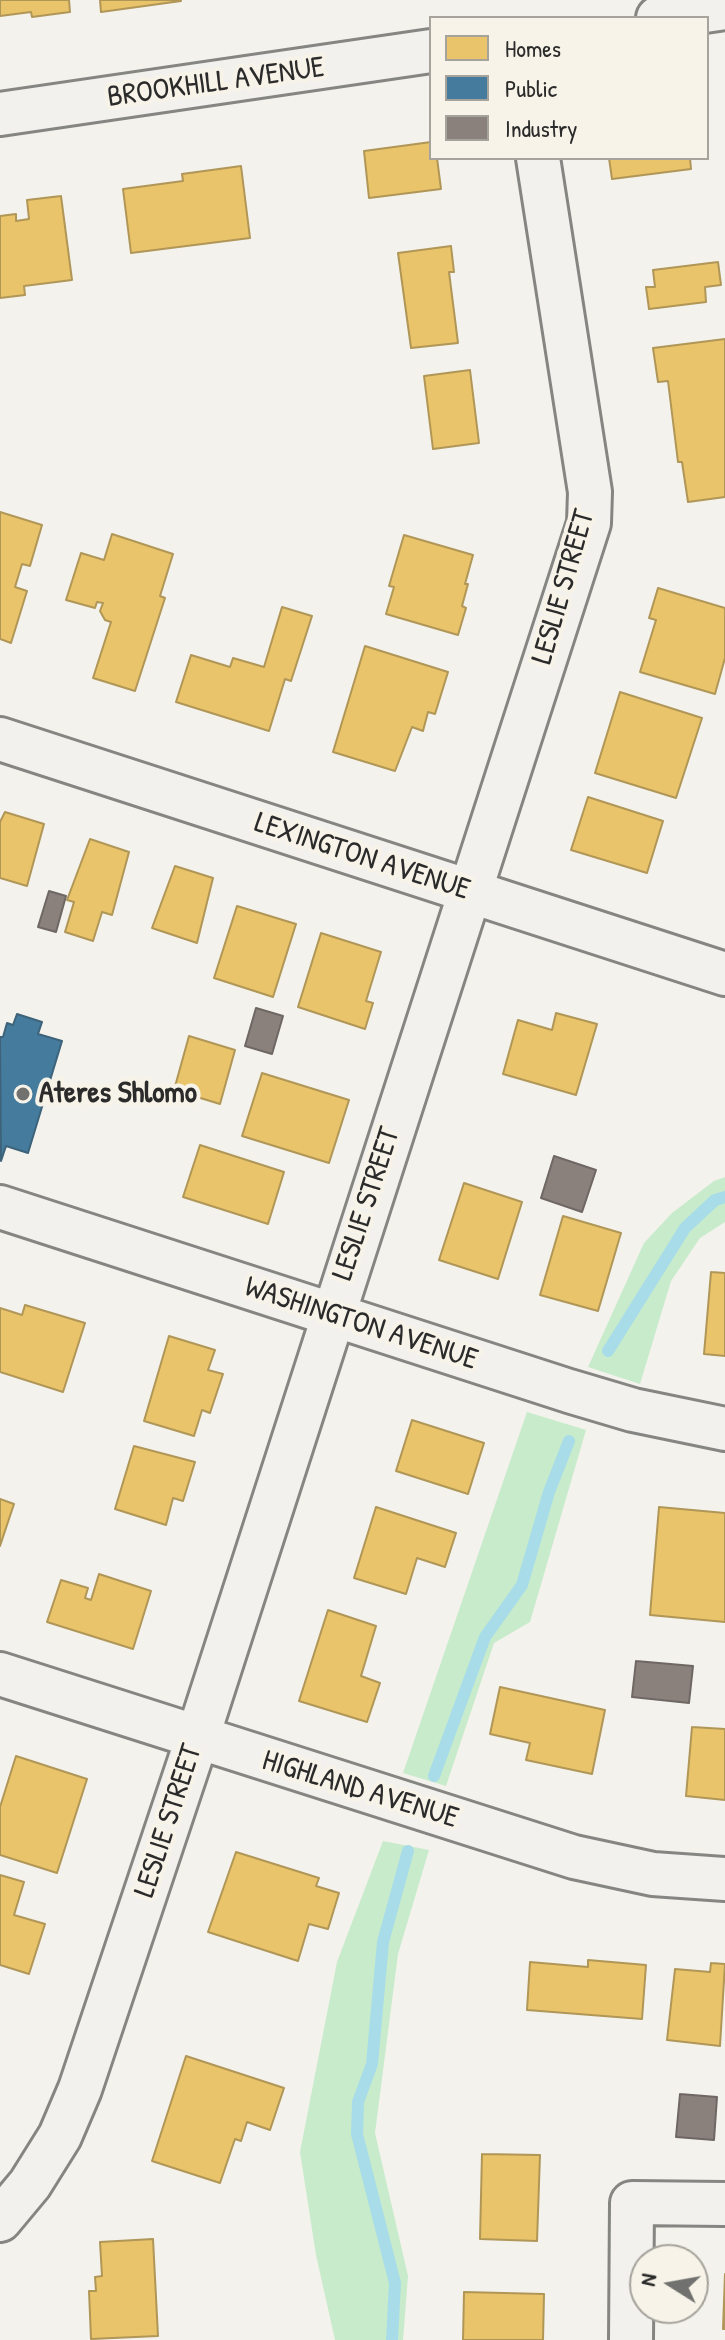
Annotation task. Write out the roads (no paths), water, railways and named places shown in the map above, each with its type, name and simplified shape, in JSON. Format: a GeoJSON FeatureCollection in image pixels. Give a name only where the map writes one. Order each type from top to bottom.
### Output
{"type":"FeatureCollection","features":[{"type":"Feature","properties":{"kind":"street"},"geometry":{"type":"LineString","coordinates":[[671,16],[725,8]]}},
{"type":"Feature","properties":{"kind":"street","name":"BROOKHILL AVENUE"},"geometry":{"type":"LineString","coordinates":[[0,114],[429,51]]}},
{"type":"Feature","properties":{"kind":"street","name":"LESLIE STREET"},"geometry":{"type":"LineString","coordinates":[[0,2220],[30,2184],[60,2136],[80,2089],[197,1739],[331,1314],[589,523],[590,492],[538,160]]}},
{"type":"Feature","properties":{"kind":"street","name":"LEXINGTON AVENUE"},"geometry":{"type":"LineString","coordinates":[[0,739],[725,974]]}},
{"type":"Feature","properties":{"kind":"street","name":"WASHINGTON AVENUE"},"geometry":{"type":"LineString","coordinates":[[0,1207],[633,1410],[725,1429]]}},
{"type":"Feature","properties":{"kind":"street","name":"HIGHLAND AVENUE"},"geometry":{"type":"LineString","coordinates":[[0,1674],[574,1857],[653,1874],[725,1879]]}},
{"type":"Feature","properties":{"kind":"street"},"geometry":{"type":"LineString","coordinates":[[631,2340],[632,2203],[725,2204]]}},
{"type":"Feature","properties":{"kind":"waterway"},"geometry":{"type":"LineString","coordinates":[[608,1351],[685,1228],[715,1200],[725,1197]]}},
{"type":"Feature","properties":{"kind":"waterway"},"geometry":{"type":"LineString","coordinates":[[434,1776],[485,1637],[522,1585],[549,1492],[569,1441]]}},
{"type":"Feature","properties":{"kind":"waterway"},"geometry":{"type":"LineString","coordinates":[[392,2340],[395,2283],[357,2134],[358,2102],[372,2064],[383,1942],[408,1851]]}},
{"type":"Feature","properties":{"kind":"place","name":"Ateres Shlomo"},"geometry":{"type":"Point","coordinates":[23,1094]}}]}
